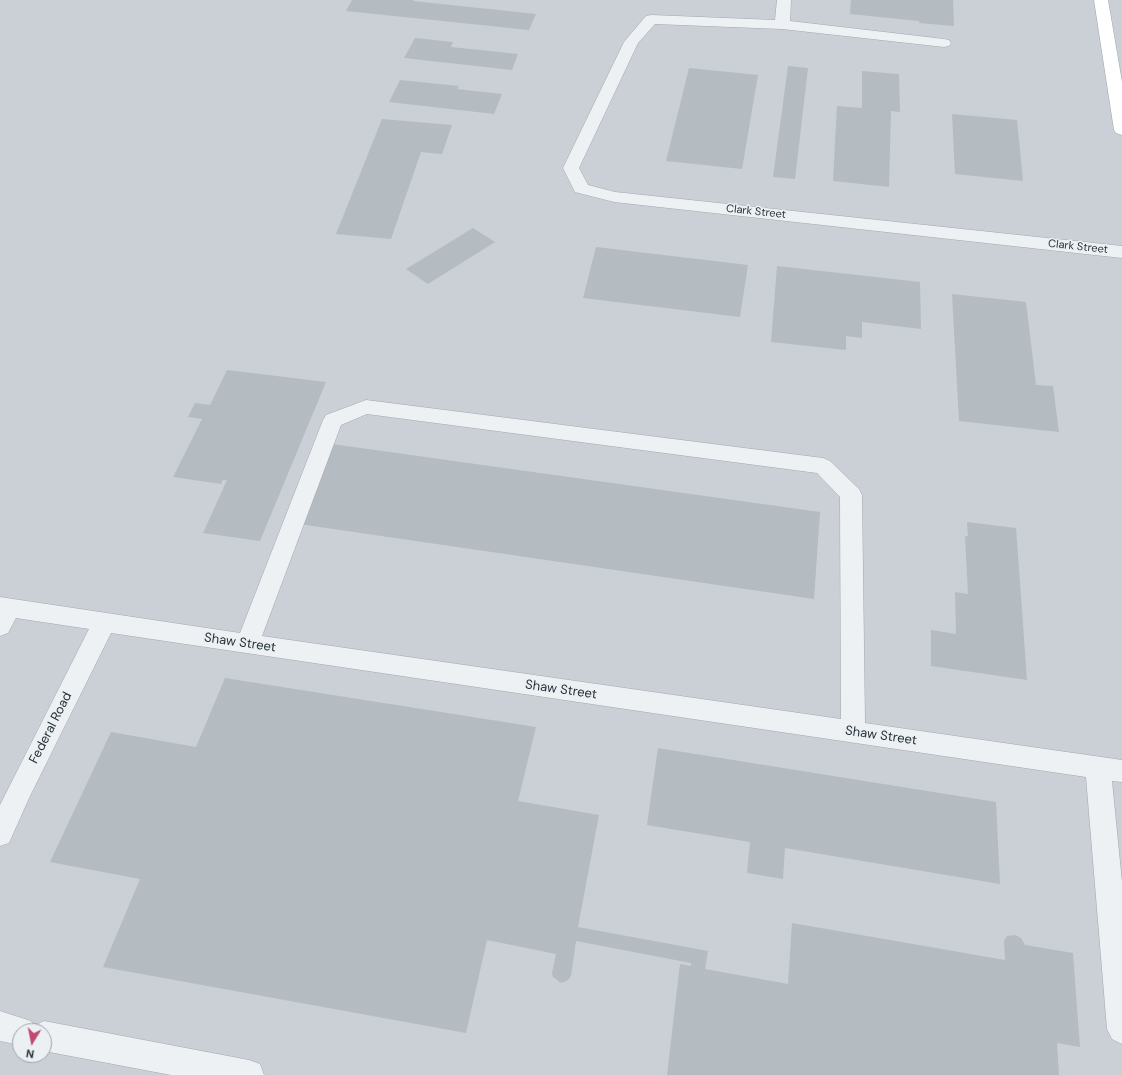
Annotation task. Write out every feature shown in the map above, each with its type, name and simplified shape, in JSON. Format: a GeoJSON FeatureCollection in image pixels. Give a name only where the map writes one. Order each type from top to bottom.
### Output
{"type":"FeatureCollection","features":[{"type":"Feature","properties":{"kind":"main road"},"geometry":{"type":"LineString","coordinates":[[1101,0],[1122,130]]}},
{"type":"Feature","properties":{"kind":"street"},"geometry":{"type":"LineString","coordinates":[[784,0],[782,25],[944,44]]}},
{"type":"Feature","properties":{"kind":"street","name":"Clark Street"},"geometry":{"type":"LineString","coordinates":[[782,25],[651,19],[631,42],[571,168],[581,188],[614,197],[1122,252]]}},
{"type":"Feature","properties":{"kind":"street"},"geometry":{"type":"LineString","coordinates":[[247,644],[333,420],[366,407],[823,466],[851,494],[853,732]]}},
{"type":"Feature","properties":{"kind":"street","name":"Shaw Street"},"geometry":{"type":"LineString","coordinates":[[3,613],[104,623],[1110,769]]}},
{"type":"Feature","properties":{"kind":"street","name":"Federal Road"},"geometry":{"type":"LineString","coordinates":[[0,834],[9,789],[104,623]]}},
{"type":"Feature","properties":{"kind":"street"},"geometry":{"type":"LineString","coordinates":[[1110,769],[1122,1030]]}},
{"type":"Feature","properties":{"kind":"street"},"geometry":{"type":"LineString","coordinates":[[0,1026],[12,1029]]}},
{"type":"Feature","properties":{"kind":"street"},"geometry":{"type":"LineString","coordinates":[[52,1038],[249,1075]]}},
{"type":"Feature","properties":{"kind":"shaded area"},"geometry":{"type":"Polygon","coordinates":[[[0,0],[1122,0],[1122,1075],[0,1075],[0,0]]]}},
{"type":"Feature","properties":{"kind":"building"},"geometry":{"type":"Polygon","coordinates":[[[352,0],[414,0],[413,1],[536,14],[529,30],[346,11],[352,0]]]}},
{"type":"Feature","properties":{"kind":"building"},"geometry":{"type":"Polygon","coordinates":[[[851,0],[953,0],[954,26],[850,14],[851,0]]]}},
{"type":"Feature","properties":{"kind":"building"},"geometry":{"type":"Polygon","coordinates":[[[415,38],[453,42],[451,47],[518,54],[512,70],[404,58],[415,38]]]}},
{"type":"Feature","properties":{"kind":"building"},"geometry":{"type":"Polygon","coordinates":[[[788,66],[808,68],[795,179],[773,177],[788,66]]]}},
{"type":"Feature","properties":{"kind":"building"},"geometry":{"type":"Polygon","coordinates":[[[689,68],[758,75],[742,169],[666,161],[689,68]]]}},
{"type":"Feature","properties":{"kind":"building"},"geometry":{"type":"Polygon","coordinates":[[[862,71],[899,74],[900,112],[891,111],[889,187],[833,181],[837,106],[862,108],[862,71]]]}},
{"type":"Feature","properties":{"kind":"building"},"geometry":{"type":"Polygon","coordinates":[[[400,80],[459,86],[457,89],[502,94],[494,114],[389,102],[400,80]]]}},
{"type":"Feature","properties":{"kind":"building"},"geometry":{"type":"Polygon","coordinates":[[[952,114],[1017,120],[1023,181],[955,174],[952,114]]]}},
{"type":"Feature","properties":{"kind":"building"},"geometry":{"type":"Polygon","coordinates":[[[382,119],[452,125],[442,154],[421,152],[391,239],[336,234],[382,119]]]}},
{"type":"Feature","properties":{"kind":"building"},"geometry":{"type":"Polygon","coordinates":[[[473,228],[495,242],[428,284],[406,269],[473,228]]]}},
{"type":"Feature","properties":{"kind":"building"},"geometry":{"type":"Polygon","coordinates":[[[596,247],[748,265],[740,317],[583,298],[596,247]]]}},
{"type":"Feature","properties":{"kind":"building"},"geometry":{"type":"Polygon","coordinates":[[[777,266],[920,282],[921,329],[862,322],[862,338],[846,336],[846,350],[771,342],[777,266]]]}},
{"type":"Feature","properties":{"kind":"building"},"geometry":{"type":"Polygon","coordinates":[[[952,294],[1026,302],[1036,385],[1053,386],[1059,432],[959,421],[952,294]]]}},
{"type":"Feature","properties":{"kind":"building"},"geometry":{"type":"Polygon","coordinates":[[[227,370],[326,382],[260,541],[203,533],[227,480],[223,480],[221,484],[173,477],[202,419],[188,417],[195,403],[210,405],[227,370]]]}},
{"type":"Feature","properties":{"kind":"building"},"geometry":{"type":"Polygon","coordinates":[[[332,444],[820,512],[814,599],[299,524],[332,444]]]}},
{"type":"Feature","properties":{"kind":"building"},"geometry":{"type":"Polygon","coordinates":[[[967,522],[1016,528],[1027,680],[931,666],[931,630],[956,634],[955,592],[968,594],[965,536],[968,536],[967,522]]]}},
{"type":"Feature","properties":{"kind":"building"},"geometry":{"type":"Polygon","coordinates":[[[225,678],[536,727],[518,801],[599,815],[578,927],[708,951],[705,969],[788,984],[792,923],[1005,960],[1004,941],[1007,936],[1015,935],[1021,938],[1025,945],[1073,953],[1080,1047],[1057,1043],[1059,1075],[667,1075],[680,964],[691,966],[691,963],[576,941],[571,976],[567,981],[561,983],[553,977],[552,973],[556,954],[487,940],[466,1033],[103,967],[140,879],[50,862],[111,732],[196,747],[225,678]]]}},
{"type":"Feature","properties":{"kind":"building"},"geometry":{"type":"Polygon","coordinates":[[[658,748],[996,802],[1000,884],[785,848],[783,879],[747,873],[750,842],[647,825],[658,748]]]}}]}
